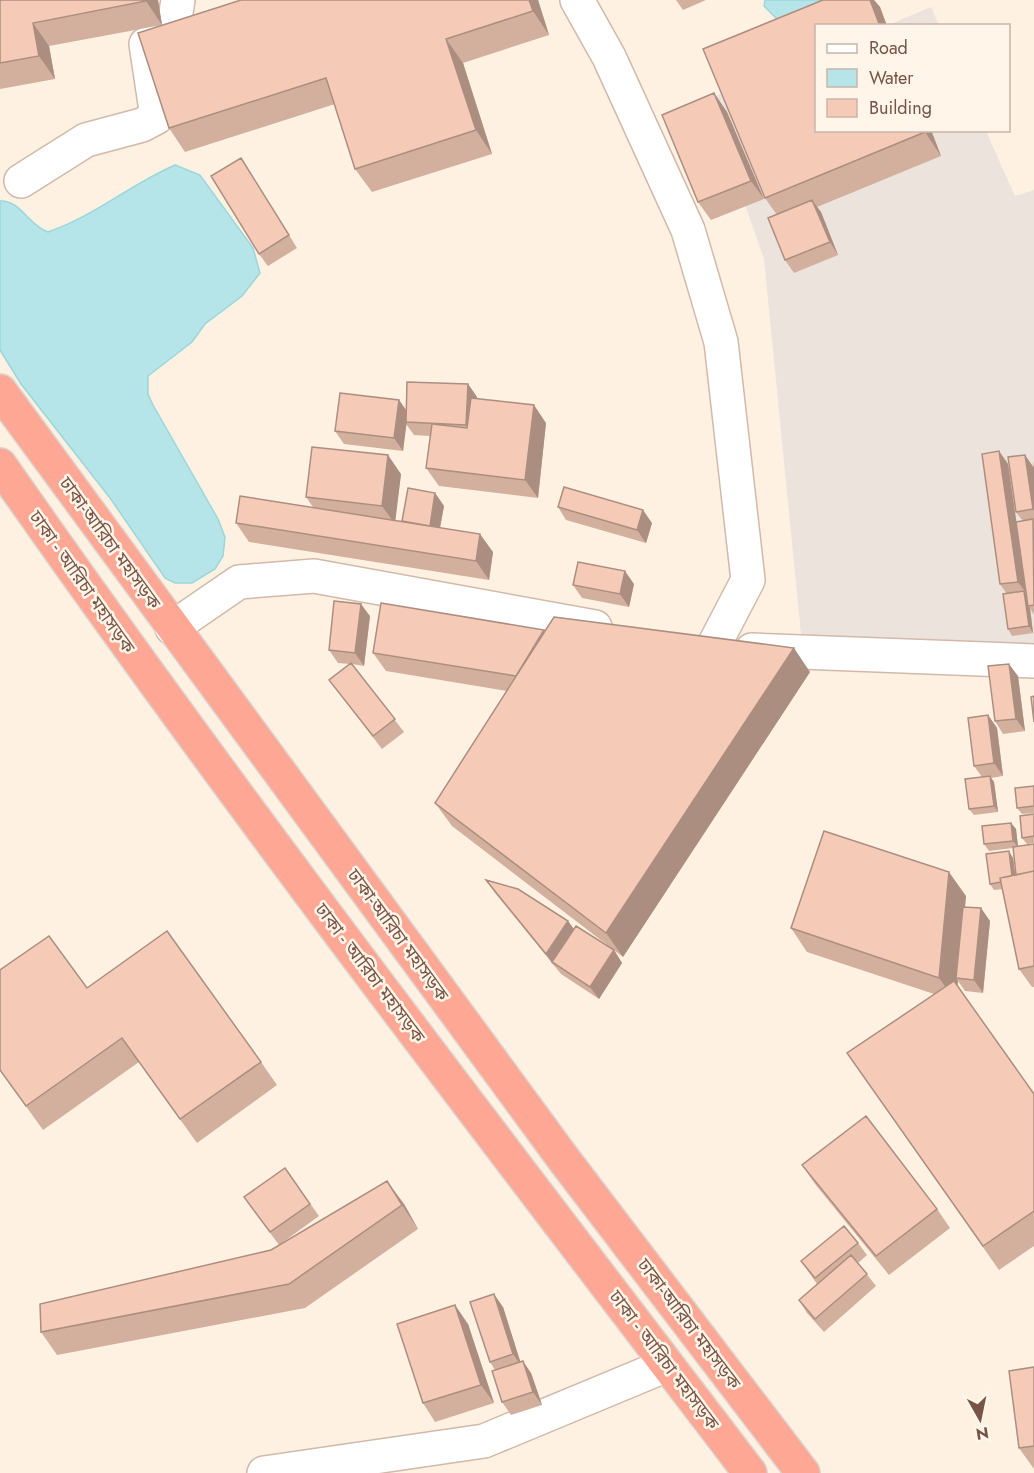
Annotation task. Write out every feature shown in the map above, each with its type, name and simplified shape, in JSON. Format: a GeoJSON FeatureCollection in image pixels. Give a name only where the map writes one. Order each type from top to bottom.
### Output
{"type":"FeatureCollection","features":[{"type":"Feature","properties":{"kind":"highway","name":"ঢাকা-আরিচা মহাসড়ক"},"geometry":{"type":"LineString","coordinates":[[0,391],[565,1161],[803,1473]]}},
{"type":"Feature","properties":{"kind":"highway","name":"ঢাকা - আরিচা মহাসড়ক"},"geometry":{"type":"LineString","coordinates":[[0,465],[141,666],[446,1076],[750,1473]]}},
{"type":"Feature","properties":{"kind":"street"},"geometry":{"type":"LineString","coordinates":[[21,181],[86,140],[142,125],[157,117],[146,44],[173,31],[178,0]]}},
{"type":"Feature","properties":{"kind":"street"},"geometry":{"type":"LineString","coordinates":[[577,0],[609,57],[688,230],[721,342],[748,580],[712,649]]}},
{"type":"Feature","properties":{"kind":"street"},"geometry":{"type":"LineString","coordinates":[[172,628],[239,582],[314,576],[630,634]]}},
{"type":"Feature","properties":{"kind":"street"},"geometry":{"type":"LineString","coordinates":[[677,642],[712,649],[1034,661]]}},
{"type":"Feature","properties":{"kind":"street"},"geometry":{"type":"LineString","coordinates":[[264,1473],[483,1441],[668,1365]]}},
{"type":"Feature","properties":{"kind":"shaded area"},"geometry":{"type":"Polygon","coordinates":[[[931,7],[939,24],[891,24],[931,7]]]}},
{"type":"Feature","properties":{"kind":"shaded area"},"geometry":{"type":"Polygon","coordinates":[[[815,54],[815,132],[986,132],[1015,196],[1034,190],[1034,653],[801,634],[764,259],[708,99],[815,54]]]}},
{"type":"Feature","properties":{"kind":"water"},"geometry":{"type":"Polygon","coordinates":[[[765,0],[868,0],[781,23],[764,6],[765,0]]]}},
{"type":"Feature","properties":{"kind":"water"},"geometry":{"type":"Polygon","coordinates":[[[175,165],[200,175],[253,248],[260,273],[242,296],[205,324],[192,342],[148,376],[148,394],[153,405],[218,519],[225,537],[223,556],[215,569],[192,583],[175,583],[165,578],[110,498],[21,384],[0,350],[0,201],[14,204],[41,229],[48,232],[81,218],[175,165]]]}},
{"type":"Feature","properties":{"kind":"building"},"geometry":{"type":"Polygon","coordinates":[[[0,0],[146,1],[33,23],[39,56],[0,63],[0,0]]]}},
{"type":"Feature","properties":{"kind":"building"},"geometry":{"type":"Polygon","coordinates":[[[241,0],[529,0],[533,11],[446,39],[476,130],[355,169],[326,78],[169,128],[138,33],[241,0]]]}},
{"type":"Feature","properties":{"kind":"building"},"geometry":{"type":"Polygon","coordinates":[[[823,0],[870,0],[879,24],[815,24],[815,132],[925,132],[765,198],[703,49],[823,0]]]}},
{"type":"Feature","properties":{"kind":"building"},"geometry":{"type":"Polygon","coordinates":[[[714,93],[751,181],[698,202],[662,115],[714,93]]]}},
{"type":"Feature","properties":{"kind":"building"},"geometry":{"type":"Polygon","coordinates":[[[241,158],[289,235],[259,254],[211,176],[241,158]]]}},
{"type":"Feature","properties":{"kind":"building"},"geometry":{"type":"Polygon","coordinates":[[[812,200],[830,242],[785,260],[768,218],[812,200]]]}},
{"type":"Feature","properties":{"kind":"building"},"geometry":{"type":"Polygon","coordinates":[[[407,382],[468,384],[466,425],[406,422],[407,382]]]}},
{"type":"Feature","properties":{"kind":"building"},"geometry":{"type":"Polygon","coordinates":[[[340,393],[399,400],[394,438],[335,431],[340,393]]]}},
{"type":"Feature","properties":{"kind":"building"},"geometry":{"type":"Polygon","coordinates":[[[471,398],[534,405],[525,480],[426,468],[432,424],[467,428],[471,398]]]}},
{"type":"Feature","properties":{"kind":"building"},"geometry":{"type":"Polygon","coordinates":[[[312,447],[388,455],[382,506],[306,497],[312,447]]]}},
{"type":"Feature","properties":{"kind":"building"},"geometry":{"type":"Polygon","coordinates":[[[999,451],[1018,582],[1000,584],[982,454],[999,451]]]}},
{"type":"Feature","properties":{"kind":"building"},"geometry":{"type":"Polygon","coordinates":[[[1025,455],[1033,509],[1016,512],[1008,457],[1025,455]]]}},
{"type":"Feature","properties":{"kind":"building"},"geometry":{"type":"Polygon","coordinates":[[[564,487],[643,510],[637,530],[558,507],[564,487]]]}},
{"type":"Feature","properties":{"kind":"building"},"geometry":{"type":"Polygon","coordinates":[[[408,488],[435,493],[430,526],[402,521],[408,488]]]}},
{"type":"Feature","properties":{"kind":"building"},"geometry":{"type":"Polygon","coordinates":[[[240,496],[480,534],[476,561],[236,523],[240,496]]]}},
{"type":"Feature","properties":{"kind":"building"},"geometry":{"type":"Polygon","coordinates":[[[1033,519],[1034,605],[1028,606],[1016,522],[1033,519]]]}},
{"type":"Feature","properties":{"kind":"building"},"geometry":{"type":"Polygon","coordinates":[[[578,562],[625,571],[620,594],[573,585],[578,562]]]}},
{"type":"Feature","properties":{"kind":"building"},"geometry":{"type":"Polygon","coordinates":[[[1024,591],[1029,626],[1008,629],[1003,594],[1024,591]]]}},
{"type":"Feature","properties":{"kind":"building"},"geometry":{"type":"Polygon","coordinates":[[[334,601],[361,604],[355,653],[329,650],[334,601]]]}},
{"type":"Feature","properties":{"kind":"building"},"geometry":{"type":"Polygon","coordinates":[[[381,603],[544,630],[516,676],[373,653],[381,603]]]}},
{"type":"Feature","properties":{"kind":"building"},"geometry":{"type":"Polygon","coordinates":[[[554,617],[794,648],[606,933],[435,803],[554,617]]]}},
{"type":"Feature","properties":{"kind":"building"},"geometry":{"type":"Polygon","coordinates":[[[351,663],[395,719],[373,736],[329,680],[351,663]]]}},
{"type":"Feature","properties":{"kind":"building"},"geometry":{"type":"Polygon","coordinates":[[[1009,664],[1016,719],[995,721],[988,666],[1009,664]]]}},
{"type":"Feature","properties":{"kind":"building"},"geometry":{"type":"Polygon","coordinates":[[[1034,696],[1034,722],[1031,697],[1034,696]]]}},
{"type":"Feature","properties":{"kind":"building"},"geometry":{"type":"Polygon","coordinates":[[[988,715],[994,763],[974,766],[968,718],[988,715]]]}},
{"type":"Feature","properties":{"kind":"building"},"geometry":{"type":"Polygon","coordinates":[[[990,776],[994,806],[969,809],[965,779],[990,776]]]}},
{"type":"Feature","properties":{"kind":"building"},"geometry":{"type":"Polygon","coordinates":[[[1034,786],[1034,806],[1017,808],[1015,788],[1034,786]]]}},
{"type":"Feature","properties":{"kind":"building"},"geometry":{"type":"Polygon","coordinates":[[[1034,814],[1034,836],[1022,838],[1020,816],[1034,814]]]}},
{"type":"Feature","properties":{"kind":"building"},"geometry":{"type":"Polygon","coordinates":[[[1011,823],[1013,841],[984,844],[982,826],[1011,823]]]}},
{"type":"Feature","properties":{"kind":"building"},"geometry":{"type":"Polygon","coordinates":[[[824,831],[949,872],[939,978],[791,928],[824,831]]]}},
{"type":"Feature","properties":{"kind":"building"},"geometry":{"type":"Polygon","coordinates":[[[1034,844],[1034,871],[1016,875],[1013,847],[1034,844]]]}},
{"type":"Feature","properties":{"kind":"building"},"geometry":{"type":"Polygon","coordinates":[[[1009,851],[1012,876],[1000,878],[1001,882],[990,884],[986,854],[1009,851]]]}},
{"type":"Feature","properties":{"kind":"building"},"geometry":{"type":"Polygon","coordinates":[[[1034,871],[1034,966],[1019,969],[1000,878],[1034,871]]]}},
{"type":"Feature","properties":{"kind":"building"},"geometry":{"type":"Polygon","coordinates":[[[486,880],[518,889],[568,921],[546,954],[486,880]]]}},
{"type":"Feature","properties":{"kind":"building"},"geometry":{"type":"Polygon","coordinates":[[[963,907],[981,908],[974,980],[956,978],[963,907]]]}},
{"type":"Feature","properties":{"kind":"building"},"geometry":{"type":"Polygon","coordinates":[[[576,926],[614,950],[590,987],[552,962],[576,926]]]}},
{"type":"Feature","properties":{"kind":"building"},"geometry":{"type":"Polygon","coordinates":[[[167,931],[261,1062],[180,1119],[122,1038],[26,1106],[0,1070],[0,970],[49,936],[87,988],[167,931]]]}},
{"type":"Feature","properties":{"kind":"building"},"geometry":{"type":"Polygon","coordinates":[[[954,981],[1034,1094],[1034,1211],[983,1246],[847,1053],[954,981]]]}},
{"type":"Feature","properties":{"kind":"building"},"geometry":{"type":"Polygon","coordinates":[[[866,1116],[937,1209],[876,1256],[802,1165],[866,1116]]]}},
{"type":"Feature","properties":{"kind":"building"},"geometry":{"type":"Polygon","coordinates":[[[285,1168],[310,1204],[270,1232],[244,1197],[285,1168]]]}},
{"type":"Feature","properties":{"kind":"building"},"geometry":{"type":"Polygon","coordinates":[[[387,1181],[402,1205],[289,1284],[41,1332],[40,1304],[271,1250],[387,1181]]]}},
{"type":"Feature","properties":{"kind":"building"},"geometry":{"type":"Polygon","coordinates":[[[844,1226],[858,1243],[815,1278],[801,1261],[844,1226]]]}},
{"type":"Feature","properties":{"kind":"building"},"geometry":{"type":"Polygon","coordinates":[[[851,1255],[867,1274],[815,1319],[799,1300],[851,1255]]]}},
{"type":"Feature","properties":{"kind":"building"},"geometry":{"type":"Polygon","coordinates":[[[494,1294],[513,1354],[490,1362],[470,1302],[494,1294]]]}},
{"type":"Feature","properties":{"kind":"building"},"geometry":{"type":"Polygon","coordinates":[[[455,1305],[481,1385],[423,1403],[397,1324],[455,1305]]]}},
{"type":"Feature","properties":{"kind":"building"},"geometry":{"type":"Polygon","coordinates":[[[523,1361],[533,1392],[502,1402],[492,1371],[523,1361]]]}},
{"type":"Feature","properties":{"kind":"building"},"geometry":{"type":"Polygon","coordinates":[[[1034,1367],[1034,1446],[1019,1448],[1009,1371],[1034,1367]]]}}]}
